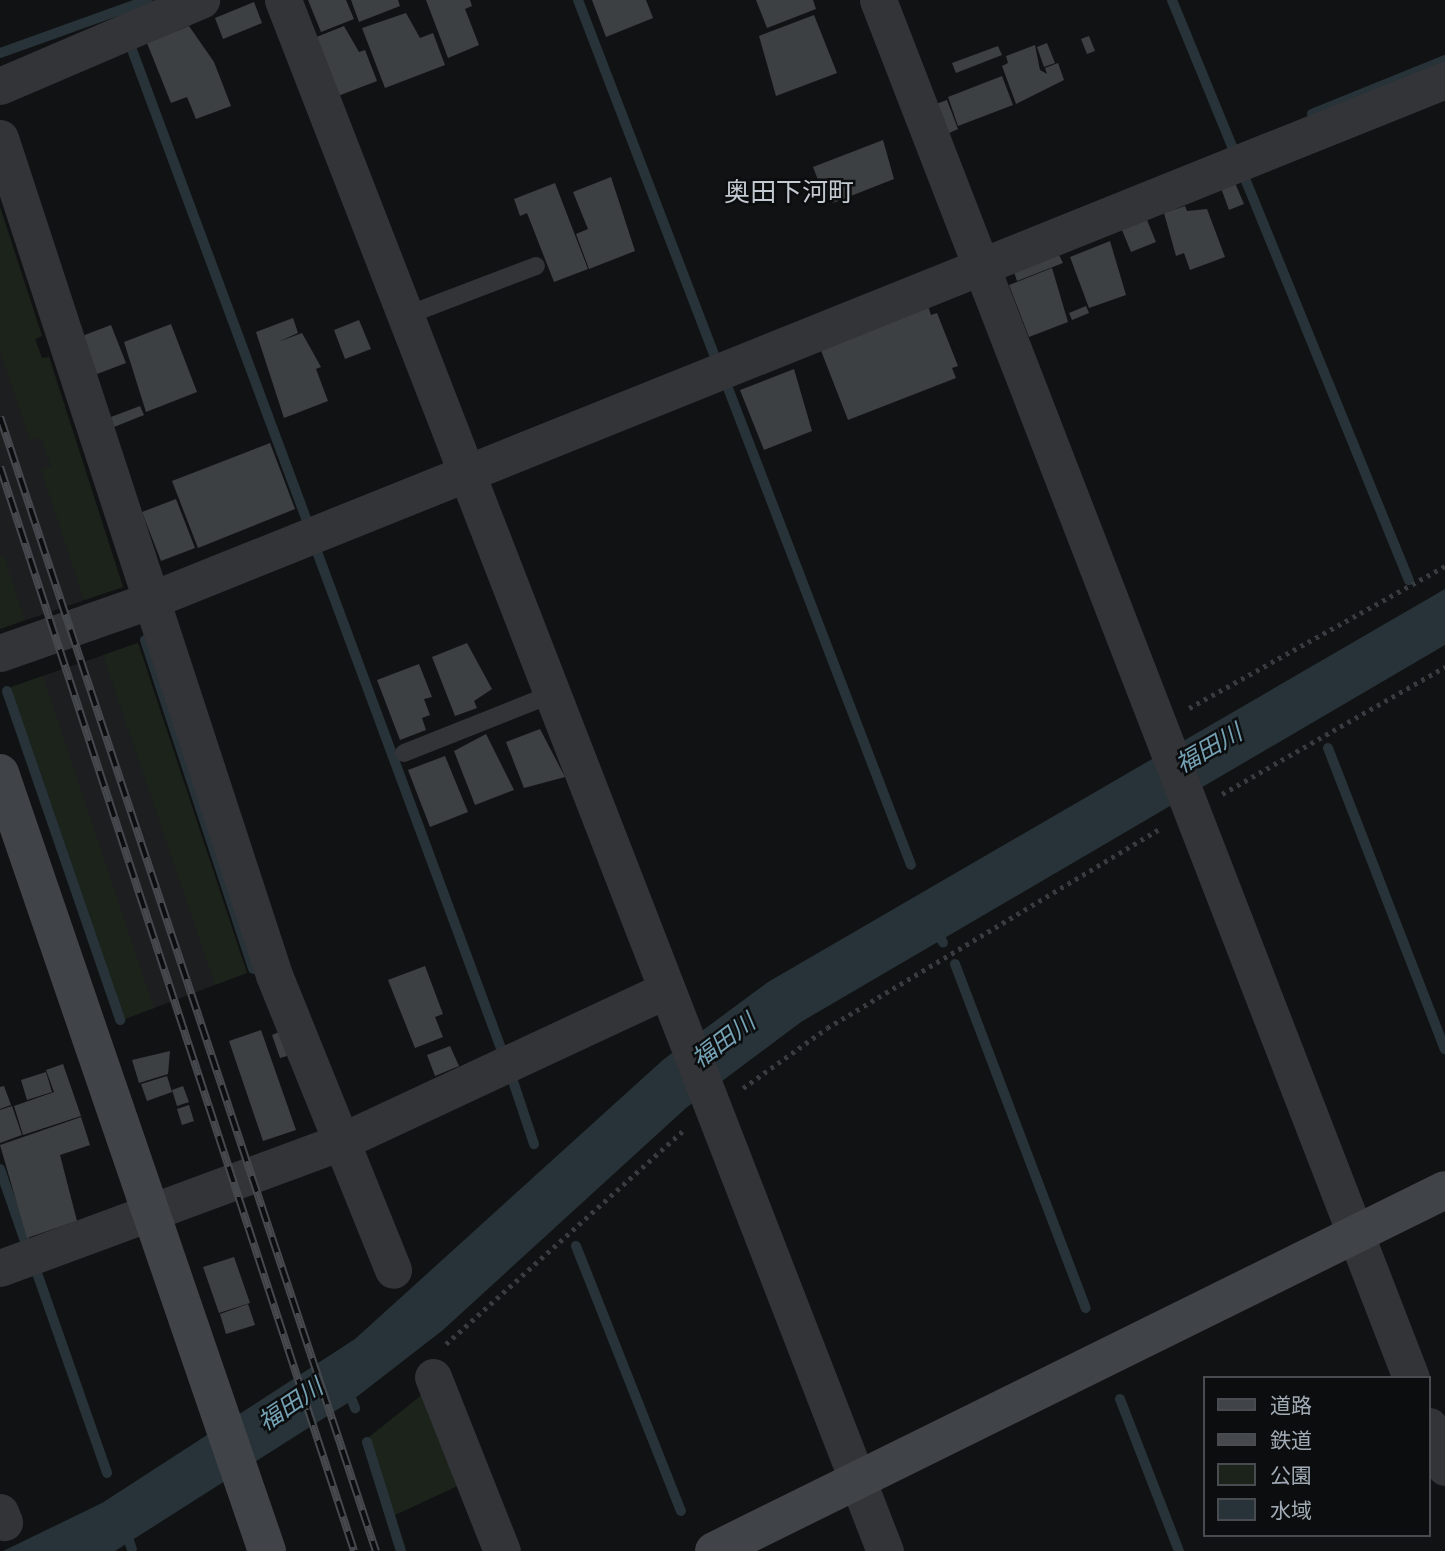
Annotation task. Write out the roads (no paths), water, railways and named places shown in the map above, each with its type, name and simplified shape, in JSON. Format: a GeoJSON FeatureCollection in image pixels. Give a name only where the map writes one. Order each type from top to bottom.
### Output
{"type":"FeatureCollection","features":[{"type":"Feature","properties":{"kind":"street"},"geometry":{"type":"LineString","coordinates":[[0,86],[201,0]]}},
{"type":"Feature","properties":{"kind":"street"},"geometry":{"type":"LineString","coordinates":[[283,0],[664,991],[885,1551]]}},
{"type":"Feature","properties":{"kind":"street"},"geometry":{"type":"LineString","coordinates":[[878,0],[1410,1376]]}},
{"type":"Feature","properties":{"kind":"street"},"geometry":{"type":"LineString","coordinates":[[0,653],[151,600],[1445,80]]}},
{"type":"Feature","properties":{"kind":"street"},"geometry":{"type":"LineString","coordinates":[[0,138],[274,975],[393,1270]]}},
{"type":"Feature","properties":{"kind":"street"},"geometry":{"type":"LineString","coordinates":[[0,773],[267,1551]]}},
{"type":"Feature","properties":{"kind":"street"},"geometry":{"type":"LineString","coordinates":[[0,1268],[150,1216],[340,1142],[664,991]]}},
{"type":"Feature","properties":{"kind":"street"},"geometry":{"type":"LineString","coordinates":[[714,1551],[1354,1230],[1445,1190]]}},
{"type":"Feature","properties":{"kind":"street"},"geometry":{"type":"LineString","coordinates":[[433,1377],[502,1551]]}},
{"type":"Feature","properties":{"kind":"street"},"geometry":{"type":"LineString","coordinates":[[1431,1431],[1445,1467]]}},
{"type":"Feature","properties":{"kind":"lane"},"geometry":{"type":"LineString","coordinates":[[405,316],[536,265]]}},
{"type":"Feature","properties":{"kind":"lane"},"geometry":{"type":"LineString","coordinates":[[404,753],[550,695]]}},
{"type":"Feature","properties":{"kind":"water","name":"福田川"},"geometry":{"type":"Polygon","coordinates":[[[1445,589],[1445,645],[801,1022],[686,1108],[443,1330],[354,1399],[115,1551],[3,1551],[102,1503],[355,1339],[664,1059],[768,982],[1445,589]]]}},
{"type":"Feature","properties":{"kind":"waterway"},"geometry":{"type":"LineString","coordinates":[[0,53],[148,0]]}},
{"type":"Feature","properties":{"kind":"waterway"},"geometry":{"type":"LineString","coordinates":[[578,0],[715,356]]}},
{"type":"Feature","properties":{"kind":"waterway"},"geometry":{"type":"LineString","coordinates":[[1172,0],[1233,149]]}},
{"type":"Feature","properties":{"kind":"waterway"},"geometry":{"type":"LineString","coordinates":[[131,47],[307,521]]}},
{"type":"Feature","properties":{"kind":"waterway"},"geometry":{"type":"LineString","coordinates":[[1312,114],[1445,60]]}},
{"type":"Feature","properties":{"kind":"waterway"},"geometry":{"type":"LineString","coordinates":[[1246,181],[1409,580]]}},
{"type":"Feature","properties":{"kind":"waterway"},"geometry":{"type":"LineString","coordinates":[[726,383],[911,865]]}},
{"type":"Feature","properties":{"kind":"waterway"},"geometry":{"type":"LineString","coordinates":[[316,549],[502,1051]]}},
{"type":"Feature","properties":{"kind":"waterway"},"geometry":{"type":"LineString","coordinates":[[145,640],[253,969]]}},
{"type":"Feature","properties":{"kind":"waterway"},"geometry":{"type":"LineString","coordinates":[[7,691],[120,1020]]}},
{"type":"Feature","properties":{"kind":"waterway"},"geometry":{"type":"LineString","coordinates":[[1328,748],[1445,1049]]}},
{"type":"Feature","properties":{"kind":"waterway"},"geometry":{"type":"LineString","coordinates":[[933,923],[943,943]]}},
{"type":"Feature","properties":{"kind":"waterway"},"geometry":{"type":"LineString","coordinates":[[955,964],[1086,1308]]}},
{"type":"Feature","properties":{"kind":"waterway"},"geometry":{"type":"LineString","coordinates":[[511,1075],[534,1144]]}},
{"type":"Feature","properties":{"kind":"waterway"},"geometry":{"type":"LineString","coordinates":[[0,1169],[25,1241]]}},
{"type":"Feature","properties":{"kind":"waterway"},"geometry":{"type":"LineString","coordinates":[[576,1246],[681,1511]]}},
{"type":"Feature","properties":{"kind":"waterway"},"geometry":{"type":"LineString","coordinates":[[36,1270],[107,1473]]}},
{"type":"Feature","properties":{"kind":"waterway"},"geometry":{"type":"LineString","coordinates":[[347,1388],[355,1408]]}},
{"type":"Feature","properties":{"kind":"waterway"},"geometry":{"type":"LineString","coordinates":[[1120,1399],[1179,1551]]}},
{"type":"Feature","properties":{"kind":"waterway"},"geometry":{"type":"LineString","coordinates":[[367,1442],[401,1551]]}},
{"type":"Feature","properties":{"kind":"waterway"},"geometry":{"type":"LineString","coordinates":[[126,1532],[132,1549]]}},
{"type":"Feature","properties":{"kind":"railway"},"geometry":{"type":"LineString","coordinates":[[0,417],[376,1551]]}},
{"type":"Feature","properties":{"kind":"railway"},"geometry":{"type":"LineString","coordinates":[[0,467],[354,1551]]}},
{"type":"Feature","properties":{"kind":"district","name":"奥田下河町"},"geometry":{"type":"Point","coordinates":[789,195]}}]}
